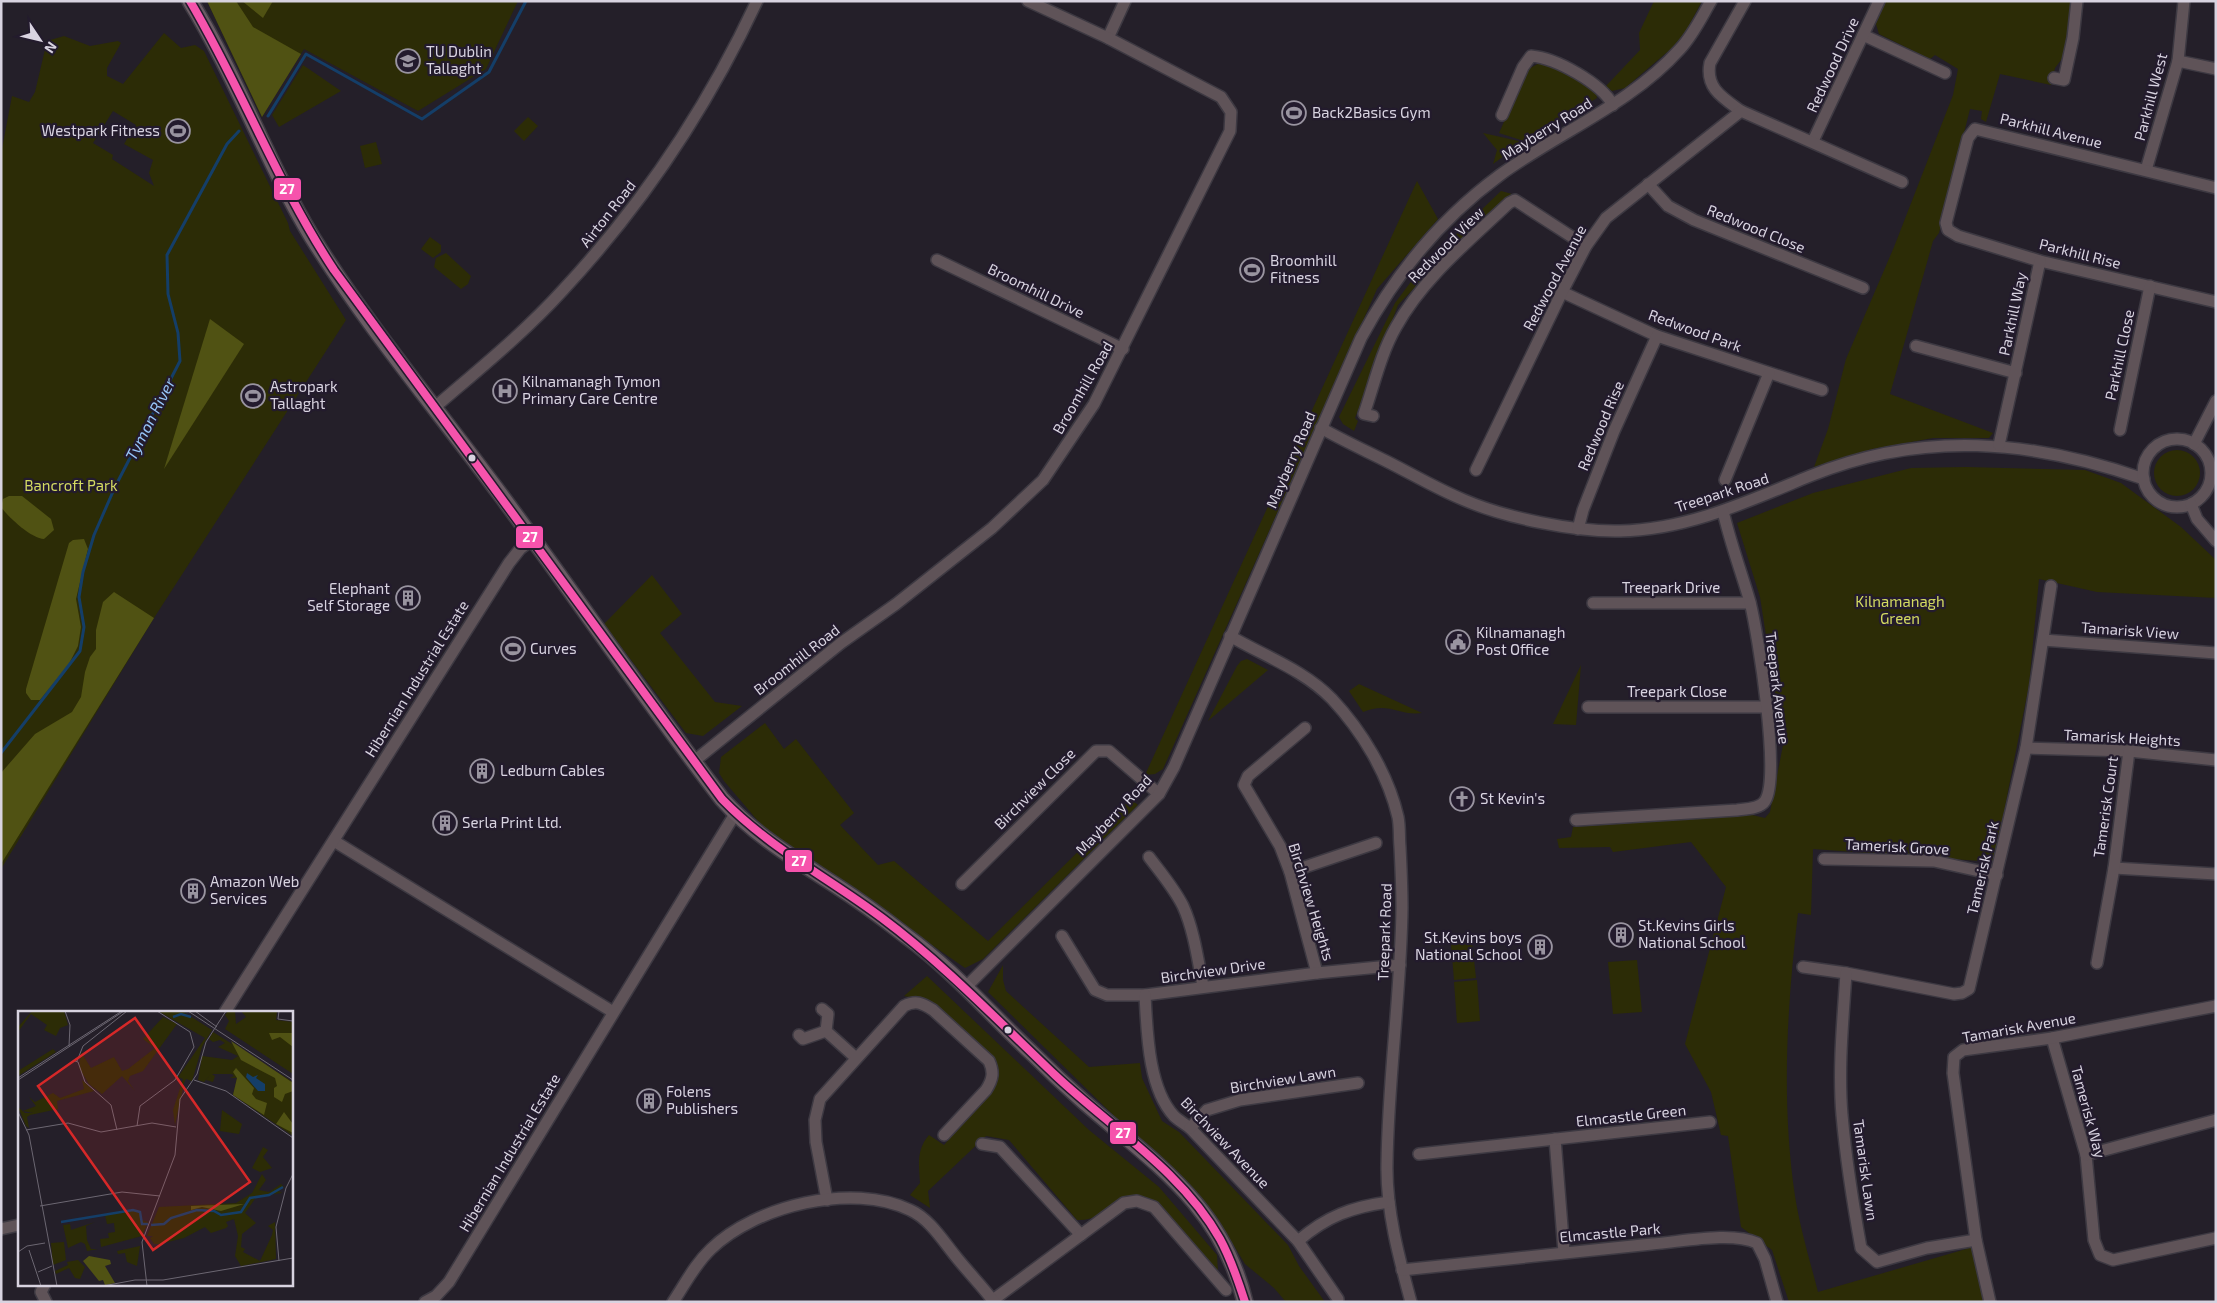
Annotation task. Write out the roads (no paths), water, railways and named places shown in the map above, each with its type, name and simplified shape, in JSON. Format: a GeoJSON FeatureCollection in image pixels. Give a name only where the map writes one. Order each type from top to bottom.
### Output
{"type":"FeatureCollection","features":[{"type":"Feature","properties":{"kind":"main road"},"geometry":{"type":"LineString","coordinates":[[190,1],[224,60],[261,142],[299,215],[358,303],[434,408],[533,539],[693,762],[735,814],[773,845],[856,899],[909,938],[965,988],[1082,1100],[1163,1169],[1193,1198],[1221,1237],[1232,1261],[1245,1302]]}},
{"type":"Feature","properties":{"kind":"street","name":"Airton Road"},"geometry":{"type":"LineString","coordinates":[[434,408],[538,315],[600,249],[641,198],[692,124],[717,82],[757,1]]}},
{"type":"Feature","properties":{"kind":"street","name":"Broomhill Road"},"geometry":{"type":"LineString","coordinates":[[693,762],[842,643],[896,604],[992,528],[1043,480],[1080,427],[1123,350],[1230,131],[1231,112],[1221,97],[1108,38],[1028,1]]}},
{"type":"Feature","properties":{"kind":"street"},"geometry":{"type":"LineString","coordinates":[[1108,38],[1125,1]]}},
{"type":"Feature","properties":{"kind":"street","name":"Mayberry Road"},"geometry":{"type":"LineString","coordinates":[[965,988],[1158,794],[1174,767],[1361,338],[1378,306],[1397,277],[1419,250],[1448,220],[1500,176],[1613,105],[1680,50],[1692,34],[1710,1]]}},
{"type":"Feature","properties":{"kind":"street"},"geometry":{"type":"LineString","coordinates":[[1744,1],[1710,63],[1708,74],[1712,86],[1741,111],[1902,182]]}},
{"type":"Feature","properties":{"kind":"street","name":"Redwood Drive"},"geometry":{"type":"LineString","coordinates":[[1813,142],[1880,1]]}},
{"type":"Feature","properties":{"kind":"street"},"geometry":{"type":"LineString","coordinates":[[2054,78],[2064,80],[2073,38],[2077,1]]}},
{"type":"Feature","properties":{"kind":"street","name":"Parkhill West"},"geometry":{"type":"LineString","coordinates":[[2146,170],[2178,61],[2184,1]]}},
{"type":"Feature","properties":{"kind":"street"},"geometry":{"type":"LineString","coordinates":[[1863,35],[1945,73]]}},
{"type":"Feature","properties":{"kind":"street"},"geometry":{"type":"LineString","coordinates":[[1502,115],[1523,67],[1531,56],[1544,57],[1598,86],[1613,105]]}},
{"type":"Feature","properties":{"kind":"street"},"geometry":{"type":"LineString","coordinates":[[2178,61],[2216,69]]}},
{"type":"Feature","properties":{"kind":"street","name":"Redwood Avenue"},"geometry":{"type":"LineString","coordinates":[[1476,470],[1562,292],[1586,246],[1606,218],[1741,111]]}},
{"type":"Feature","properties":{"kind":"street","name":"Parkhill Avenue"},"geometry":{"type":"LineString","coordinates":[[1946,222],[1968,138],[1974,126],[2216,188]]}},
{"type":"Feature","properties":{"kind":"street","name":"Redwood Close"},"geometry":{"type":"LineString","coordinates":[[1648,184],[1668,206],[1694,220],[1863,288]]}},
{"type":"Feature","properties":{"kind":"street","name":"Redwood View"},"geometry":{"type":"LineString","coordinates":[[1373,416],[1364,414],[1395,328],[1421,290],[1439,269],[1509,203],[1515,200],[1586,246]]}},
{"type":"Feature","properties":{"kind":"street","name":"Parkhill Rise"},"geometry":{"type":"LineString","coordinates":[[1946,222],[1948,230],[1958,236],[2040,261],[2216,302]]}},
{"type":"Feature","properties":{"kind":"street","name":"Broomhill Drive"},"geometry":{"type":"LineString","coordinates":[[937,260],[1123,350]]}},
{"type":"Feature","properties":{"kind":"street","name":"Parkhill Way"},"geometry":{"type":"LineString","coordinates":[[1999,445],[2040,261]]}},
{"type":"Feature","properties":{"kind":"street","name":"Parkhill Close"},"geometry":{"type":"LineString","coordinates":[[2120,430],[2150,286]]}},
{"type":"Feature","properties":{"kind":"street","name":"Redwood Park"},"geometry":{"type":"LineString","coordinates":[[1562,292],[1657,336],[1822,390]]}},
{"type":"Feature","properties":{"kind":"street","name":"Redwood Rise"},"geometry":{"type":"LineString","coordinates":[[1578,529],[1583,510],[1614,431],[1657,336]]}},
{"type":"Feature","properties":{"kind":"street","name":"Parkhill Way"},"geometry":{"type":"LineString","coordinates":[[1916,346],[2016,374]]}},
{"type":"Feature","properties":{"kind":"street"},"geometry":{"type":"LineString","coordinates":[[1725,480],[1769,373]]}},
{"type":"Feature","properties":{"kind":"street"},"geometry":{"type":"LineString","coordinates":[[2194,444],[2216,401]]}},
{"type":"Feature","properties":{"kind":"street","name":"Treepark Road"},"geometry":{"type":"LineString","coordinates":[[1321,428],[1462,500],[1520,517],[1578,529],[1620,531],[1663,527],[1722,511],[1773,493],[1811,475],[1892,452],[1951,445],[1999,445],[2073,457],[2144,479]]}},
{"type":"Feature","properties":{"kind":"street"},"geometry":{"type":"LineString","coordinates":[[2176,439],[2194,444],[2207,456],[2211,475],[2206,492],[2191,504],[2176,507],[2166,505],[2150,493],[2144,479],[2146,460],[2157,446],[2176,439]]}},
{"type":"Feature","properties":{"kind":"street"},"geometry":{"type":"LineString","coordinates":[[2191,504],[2197,519],[2216,541]]}},
{"type":"Feature","properties":{"kind":"street","name":"Treepark Avenue"},"geometry":{"type":"LineString","coordinates":[[1576,820],[1737,810],[1758,806],[1765,802],[1769,789],[1771,744],[1766,707],[1750,603],[1722,511]]}},
{"type":"Feature","properties":{"kind":"street","name":"Hibernian Industrial Estate"},"geometry":{"type":"LineString","coordinates":[[226,1011],[509,563],[520,549],[533,539]]}},
{"type":"Feature","properties":{"kind":"street","name":"Tamerisk Park"},"geometry":{"type":"LineString","coordinates":[[1803,967],[1846,973],[1954,994],[1962,993],[1969,989],[2026,748],[2051,586]]}},
{"type":"Feature","properties":{"kind":"street","name":"Treepark Drive"},"geometry":{"type":"LineString","coordinates":[[1592,603],[1750,603]]}},
{"type":"Feature","properties":{"kind":"street","name":"Treepark Road"},"geometry":{"type":"LineString","coordinates":[[1230,636],[1298,672],[1330,698],[1353,724],[1388,786],[1398,818],[1402,872],[1400,965],[1389,1091],[1387,1166],[1389,1202],[1402,1270],[1411,1302]]}},
{"type":"Feature","properties":{"kind":"street","name":"Tamarisk View"},"geometry":{"type":"LineString","coordinates":[[2043,640],[2216,652]]}},
{"type":"Feature","properties":{"kind":"street","name":"Treepark Close"},"geometry":{"type":"LineString","coordinates":[[1588,707],[1766,707]]}},
{"type":"Feature","properties":{"kind":"street","name":"Birchview Heights"},"geometry":{"type":"LineString","coordinates":[[1305,728],[1248,776],[1244,785],[1280,846],[1290,872],[1317,972]]}},
{"type":"Feature","properties":{"kind":"street","name":"Tamarisk Heights"},"geometry":{"type":"LineString","coordinates":[[2026,748],[2129,751],[2216,760]]}},
{"type":"Feature","properties":{"kind":"street","name":"Birchview Close"},"geometry":{"type":"LineString","coordinates":[[962,884],[1096,751],[1109,751],[1158,794]]}},
{"type":"Feature","properties":{"kind":"street","name":"Tamerisk Court"},"geometry":{"type":"LineString","coordinates":[[2097,963],[2114,868],[2129,751]]}},
{"type":"Feature","properties":{"kind":"street","name":"Hibernian Industrial Estate"},"geometry":{"type":"LineString","coordinates":[[424,1302],[436,1296],[449,1282],[735,814]]}},
{"type":"Feature","properties":{"kind":"street"},"geometry":{"type":"LineString","coordinates":[[334,842],[613,1012]]}},
{"type":"Feature","properties":{"kind":"street"},"geometry":{"type":"LineString","coordinates":[[1290,872],[1376,843]]}},
{"type":"Feature","properties":{"kind":"street"},"geometry":{"type":"LineString","coordinates":[[1149,858],[1170,885],[1184,908],[1203,986]]}},
{"type":"Feature","properties":{"kind":"street","name":"Tamerisk Grove"},"geometry":{"type":"LineString","coordinates":[[1824,859],[1934,861],[1997,875]]}},
{"type":"Feature","properties":{"kind":"street","name":"Tamerisk Court"},"geometry":{"type":"LineString","coordinates":[[2114,868],[2216,874]]}},
{"type":"Feature","properties":{"kind":"street","name":"Birchview Drive"},"geometry":{"type":"LineString","coordinates":[[1062,936],[1094,990],[1107,995],[1145,995],[1317,972],[1400,965]]}},
{"type":"Feature","properties":{"kind":"street","name":"Tamarisk Lawn"},"geometry":{"type":"LineString","coordinates":[[1846,973],[1841,1045],[1842,1113],[1848,1172],[1861,1248],[1877,1262],[1928,1248],[1976,1240]]}},
{"type":"Feature","properties":{"kind":"street","name":"Birchview Avenue"},"geometry":{"type":"LineString","coordinates":[[1145,995],[1154,1075],[1165,1102],[1174,1116],[1190,1128],[1298,1241],[1338,1299]]}},
{"type":"Feature","properties":{"kind":"street"},"geometry":{"type":"LineString","coordinates":[[827,1200],[817,1149],[815,1120],[820,1099],[904,1006],[913,1002],[923,1003],[933,1010],[988,1061],[993,1071],[991,1082],[986,1090],[944,1135]]}},
{"type":"Feature","properties":{"kind":"street","name":"Tamarisk Avenue"},"geometry":{"type":"LineString","coordinates":[[1990,1302],[1976,1240],[1953,1073],[1954,1057],[1963,1050],[2052,1038],[2216,1006]]}},
{"type":"Feature","properties":{"kind":"street"},"geometry":{"type":"LineString","coordinates":[[822,1009],[828,1014],[826,1031]]}},
{"type":"Feature","properties":{"kind":"street"},"geometry":{"type":"LineString","coordinates":[[799,1035],[803,1039],[826,1031]]}},
{"type":"Feature","properties":{"kind":"street"},"geometry":{"type":"LineString","coordinates":[[826,1031],[856,1058]]}},
{"type":"Feature","properties":{"kind":"street","name":"Tamerisk Way"},"geometry":{"type":"LineString","coordinates":[[2052,1038],[2086,1155],[2094,1240],[2100,1255],[2113,1260],[2216,1238]]}},
{"type":"Feature","properties":{"kind":"street","name":"Birchview Lawn"},"geometry":{"type":"LineString","coordinates":[[1190,1128],[1207,1110],[1240,1100],[1358,1083]]}},
{"type":"Feature","properties":{"kind":"street"},"geometry":{"type":"LineString","coordinates":[[2086,1155],[2216,1120]]}},
{"type":"Feature","properties":{"kind":"street","name":"Elmcastle Green"},"geometry":{"type":"LineString","coordinates":[[1419,1154],[1710,1122]]}},
{"type":"Feature","properties":{"kind":"street"},"geometry":{"type":"LineString","coordinates":[[1556,1139],[1564,1252]]}},
{"type":"Feature","properties":{"kind":"street"},"geometry":{"type":"LineString","coordinates":[[982,1144],[1000,1147],[1081,1235]]}},
{"type":"Feature","properties":{"kind":"street"},"geometry":{"type":"LineString","coordinates":[[673,1302],[700,1261],[724,1238],[746,1223],[798,1204],[827,1200],[871,1199],[910,1210],[932,1226],[994,1301],[1124,1202],[1137,1201],[1154,1207],[1226,1290]]}},
{"type":"Feature","properties":{"kind":"street"},"geometry":{"type":"LineString","coordinates":[[1298,1241],[1316,1226],[1336,1215],[1359,1206],[1389,1202]]}},
{"type":"Feature","properties":{"kind":"street"},"geometry":{"type":"LineString","coordinates":[[1,1229],[18,1225]]}},
{"type":"Feature","properties":{"kind":"street","name":"Elmcastle Park"},"geometry":{"type":"LineString","coordinates":[[1402,1270],[1564,1252],[1706,1239],[1747,1238],[1757,1243],[1765,1259],[1777,1302]]}},
{"type":"Feature","properties":{"kind":"street"},"geometry":{"type":"LineString","coordinates":[[44,1286],[42,1292],[46,1302]]}},
{"type":"Feature","properties":{"kind":"waterway","name":"Tymon River"},"geometry":{"type":"LineString","coordinates":[[268,116],[306,54],[422,119],[489,72],[526,1]]}},
{"type":"Feature","properties":{"kind":"waterway","name":"Tymon River"},"geometry":{"type":"LineString","coordinates":[[1,753],[80,651],[84,627],[79,597],[83,572],[94,535],[115,487],[180,361],[178,333],[168,294],[167,255],[227,144],[239,131]]}},
{"type":"Feature","properties":{"kind":"place","name":"TU Dublin Tallaght"},"geometry":{"type":"Point","coordinates":[408,61]}},
{"type":"Feature","properties":{"kind":"place","name":"Back2Basics Gym"},"geometry":{"type":"Point","coordinates":[1294,113]}},
{"type":"Feature","properties":{"kind":"place","name":"Westpark Fitness"},"geometry":{"type":"Point","coordinates":[178,131]}},
{"type":"Feature","properties":{"kind":"place","name":"Broomhill Fitness"},"geometry":{"type":"Point","coordinates":[1252,270]}},
{"type":"Feature","properties":{"kind":"place","name":"Kilnamanagh Tymon Primary Care Centre"},"geometry":{"type":"Point","coordinates":[505,391]}},
{"type":"Feature","properties":{"kind":"place","name":"Astropark Tallaght"},"geometry":{"type":"Point","coordinates":[253,396]}},
{"type":"Feature","properties":{"kind":"place","name":"Elephant Self Storage"},"geometry":{"type":"Point","coordinates":[408,598]}},
{"type":"Feature","properties":{"kind":"place","name":"Kilnamanagh Post Office"},"geometry":{"type":"Point","coordinates":[1458,642]}},
{"type":"Feature","properties":{"kind":"place","name":"Curves"},"geometry":{"type":"Point","coordinates":[513,649]}},
{"type":"Feature","properties":{"kind":"place","name":"Ledburn Cables"},"geometry":{"type":"Point","coordinates":[482,771]}},
{"type":"Feature","properties":{"kind":"place","name":"St Kevin's"},"geometry":{"type":"Point","coordinates":[1462,799]}},
{"type":"Feature","properties":{"kind":"place","name":"Serla Print Ltd."},"geometry":{"type":"Point","coordinates":[445,823]}},
{"type":"Feature","properties":{"kind":"place","name":"Amazon Web Services"},"geometry":{"type":"Point","coordinates":[193,891]}},
{"type":"Feature","properties":{"kind":"place","name":"St.Kevins Girls National School"},"geometry":{"type":"Point","coordinates":[1621,935]}},
{"type":"Feature","properties":{"kind":"place","name":"St.Kevins boys National School"},"geometry":{"type":"Point","coordinates":[1540,947]}},
{"type":"Feature","properties":{"kind":"place","name":"Folens Publishers"},"geometry":{"type":"Point","coordinates":[649,1101]}},
{"type":"Feature","properties":{"kind":"park label","name":"Bancroft Park"},"geometry":{"type":"Point","coordinates":[71,486]}},
{"type":"Feature","properties":{"kind":"park label","name":"Kilnamanagh Green"},"geometry":{"type":"Point","coordinates":[1900,610]}}]}
